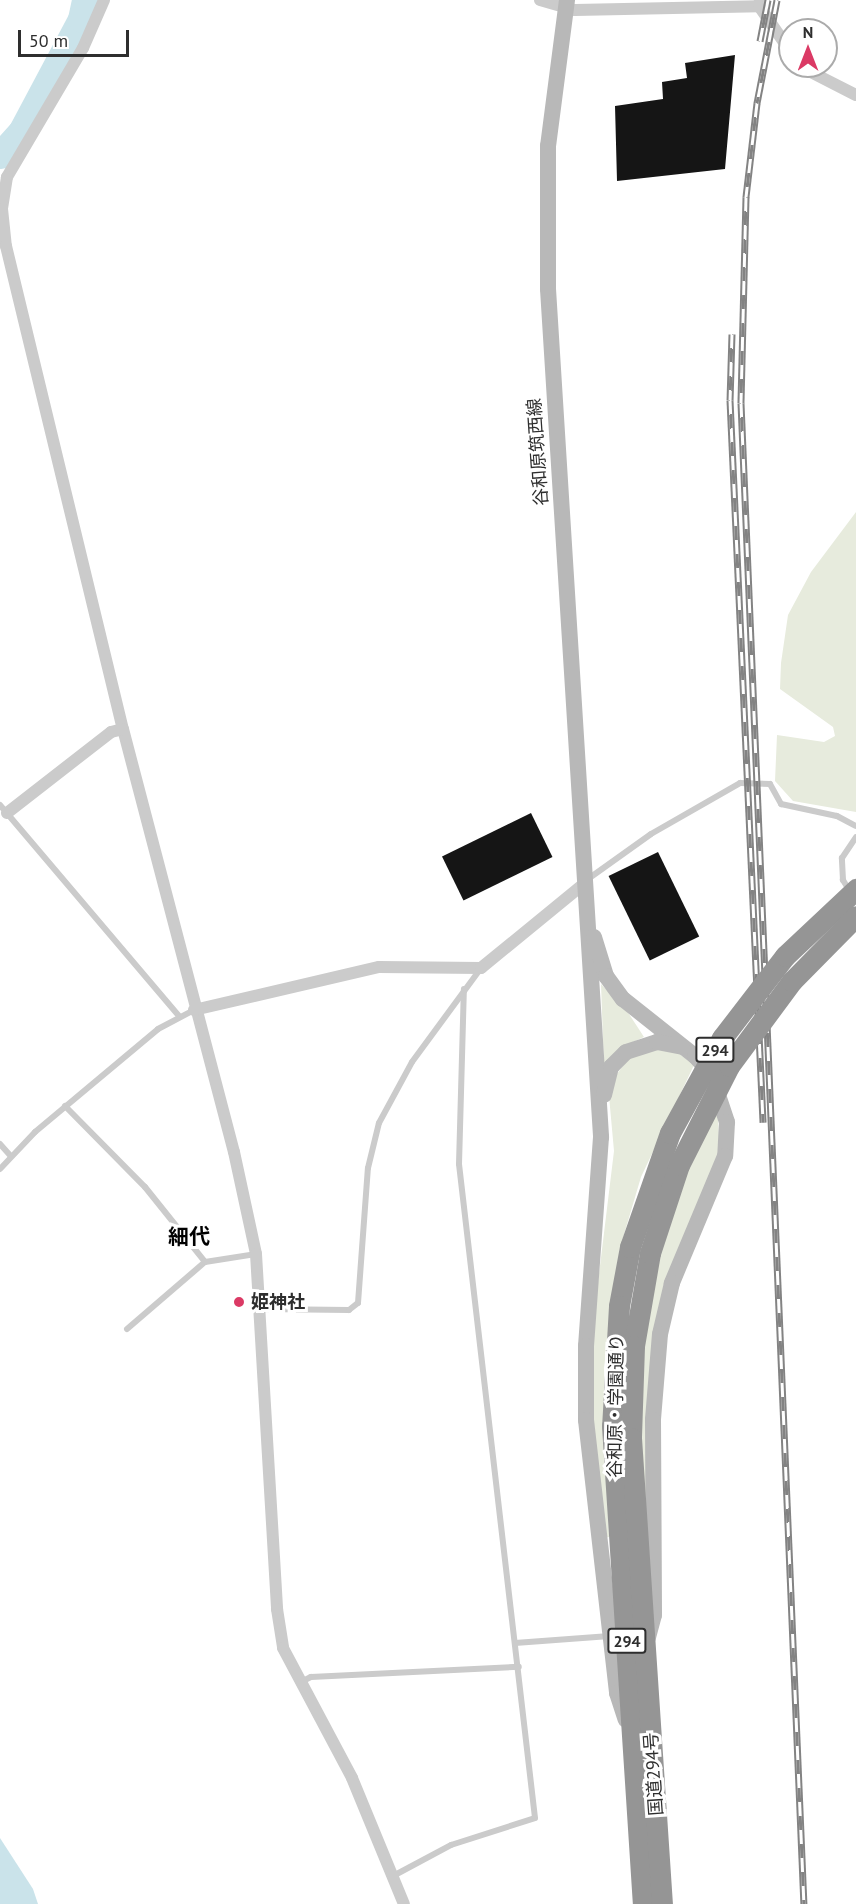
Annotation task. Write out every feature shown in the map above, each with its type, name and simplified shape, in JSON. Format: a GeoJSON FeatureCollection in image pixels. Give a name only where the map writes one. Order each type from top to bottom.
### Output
{"type":"FeatureCollection","features":[{"type":"Feature","properties":{"kind":"highway","name":"谷和原・学園通り"},"geometry":{"type":"LineString","coordinates":[[633,1744],[628,1638],[634,1346],[640,1250],[662,1152],[722,1038],[785,956],[856,889]]}},
{"type":"Feature","properties":{"kind":"highway","name":"谷和原・学園通り"},"geometry":{"type":"LineString","coordinates":[[640,1250],[679,1165],[729,1066],[792,981],[856,916]]}},
{"type":"Feature","properties":{"kind":"highway","name":"国道294号"},"geometry":{"type":"LineString","coordinates":[[628,1638],[662,1904]]}},
{"type":"Feature","properties":{"kind":"highway","name":"国道294号"},"geometry":{"type":"LineString","coordinates":[[633,1744],[643,1904]]}},
{"type":"Feature","properties":{"kind":"main road","name":"谷和原筑西線"},"geometry":{"type":"LineString","coordinates":[[566,4],[550,113],[546,215],[586,901]]}},
{"type":"Feature","properties":{"kind":"main road"},"geometry":{"type":"LineString","coordinates":[[586,901],[606,976],[631,1007],[687,1049],[714,1080],[724,1105],[728,1144],[715,1186],[672,1283],[660,1334],[653,1420],[654,1615],[628,1638]]}},
{"type":"Feature","properties":{"kind":"main road"},"geometry":{"type":"LineString","coordinates":[[586,901],[601,1137]]}},
{"type":"Feature","properties":{"kind":"main road"},"geometry":{"type":"LineString","coordinates":[[628,1638],[586,1420],[586,1346],[606,1076],[616,1060],[648,1043],[687,1049]]}},
{"type":"Feature","properties":{"kind":"street"},"geometry":{"type":"LineString","coordinates":[[104,0],[82,48],[7,177],[2,209],[3,249],[123,729],[165,882],[194,1010],[234,1152],[256,1254],[262,1309],[277,1609],[283,1648],[299,1683],[352,1778],[404,1904]]}},
{"type":"Feature","properties":{"kind":"street"},"geometry":{"type":"LineString","coordinates":[[540,0],[566,4],[575,10],[759,3],[778,32]]}},
{"type":"Feature","properties":{"kind":"street"},"geometry":{"type":"LineString","coordinates":[[823,78],[856,95]]}},
{"type":"Feature","properties":{"kind":"street"},"geometry":{"type":"LineString","coordinates":[[2,812],[111,732],[123,729]]}},
{"type":"Feature","properties":{"kind":"street"},"geometry":{"type":"LineString","coordinates":[[194,1010],[379,967],[481,968],[586,882]]}},
{"type":"Feature","properties":{"kind":"lane"},"geometry":{"type":"LineString","coordinates":[[586,882],[651,834],[741,783],[770,784],[781,804],[837,816],[856,826]]}},
{"type":"Feature","properties":{"kind":"lane"},"geometry":{"type":"LineString","coordinates":[[2,812],[179,1016]]}},
{"type":"Feature","properties":{"kind":"lane"},"geometry":{"type":"LineString","coordinates":[[856,837],[846,850],[841,869],[856,900]]}},
{"type":"Feature","properties":{"kind":"lane"},"geometry":{"type":"LineString","coordinates":[[262,1309],[349,1310],[358,1303],[368,1168],[379,1123],[411,1062],[481,968]]}},
{"type":"Feature","properties":{"kind":"lane"},"geometry":{"type":"LineString","coordinates":[[393,1876],[451,1845],[535,1818],[459,1164],[465,989]]}},
{"type":"Feature","properties":{"kind":"lane"},"geometry":{"type":"LineString","coordinates":[[0,1169],[10,1155],[65,1106],[179,1016],[194,1010]]}},
{"type":"Feature","properties":{"kind":"lane"},"geometry":{"type":"LineString","coordinates":[[65,1106],[145,1187],[205,1262]]}},
{"type":"Feature","properties":{"kind":"lane"},"geometry":{"type":"LineString","coordinates":[[0,1144],[10,1155]]}},
{"type":"Feature","properties":{"kind":"lane"},"geometry":{"type":"LineString","coordinates":[[127,1329],[205,1262],[256,1254]]}},
{"type":"Feature","properties":{"kind":"lane"},"geometry":{"type":"LineString","coordinates":[[515,1643],[628,1638]]}},
{"type":"Feature","properties":{"kind":"lane"},"geometry":{"type":"LineString","coordinates":[[299,1683],[311,1677],[519,1668]]}},
{"type":"Feature","properties":{"kind":"shaded area"},"geometry":{"type":"Polygon","coordinates":[[[856,512],[856,812],[793,801],[775,781],[777,735],[824,742],[835,736],[833,727],[780,689],[781,663],[788,615],[811,572],[856,512]]]}},
{"type":"Feature","properties":{"kind":"shaded area"},"geometry":{"type":"Polygon","coordinates":[[[601,984],[629,1014],[644,1037],[624,1046],[604,1068],[601,984]]]}},
{"type":"Feature","properties":{"kind":"shaded area"},"geometry":{"type":"Polygon","coordinates":[[[652,1047],[677,1052],[694,1065],[641,1177],[620,1248],[604,1368],[609,1537],[603,1538],[593,1413],[594,1315],[614,1151],[609,1096],[611,1082],[628,1059],[652,1047]]]}},
{"type":"Feature","properties":{"kind":"shaded area"},"geometry":{"type":"Polygon","coordinates":[[[717,1104],[720,1152],[661,1305],[648,1532],[638,1429],[642,1343],[649,1289],[679,1189],[717,1104]]]}},
{"type":"Feature","properties":{"kind":"water"},"geometry":{"type":"Polygon","coordinates":[[[0,1838],[33,1889],[38,1904],[0,1904],[0,1838]]]}},
{"type":"Feature","properties":{"kind":"building"},"geometry":{"type":"Polygon","coordinates":[[[735,55],[725,169],[617,181],[615,106],[663,99],[662,82],[687,78],[685,63],[735,55]]]}},
{"type":"Feature","properties":{"kind":"building"},"geometry":{"type":"Polygon","coordinates":[[[531,813],[552,857],[463,900],[442,856],[531,813]]]}},
{"type":"Feature","properties":{"kind":"building"},"geometry":{"type":"Polygon","coordinates":[[[658,852],[699,936],[650,961],[609,876],[658,852]]]}},
{"type":"Feature","properties":{"kind":"waterway"},"geometry":{"type":"LineString","coordinates":[[0,155],[21,132],[81,19],[85,0]]}},
{"type":"Feature","properties":{"kind":"railway"},"geometry":{"type":"LineString","coordinates":[[760,41],[768,0]]}},
{"type":"Feature","properties":{"kind":"railway"},"geometry":{"type":"LineString","coordinates":[[777,0],[757,103],[746,197],[741,403],[804,1904]]}},
{"type":"Feature","properties":{"kind":"railway"},"geometry":{"type":"LineString","coordinates":[[732,334],[730,400],[763,1122]]}},
{"type":"Feature","properties":{"kind":"place","name":"姫神社"},"geometry":{"type":"Point","coordinates":[239,1302]}},
{"type":"Feature","properties":{"kind":"district","name":"細代"},"geometry":{"type":"Point","coordinates":[189,1237]}}]}
